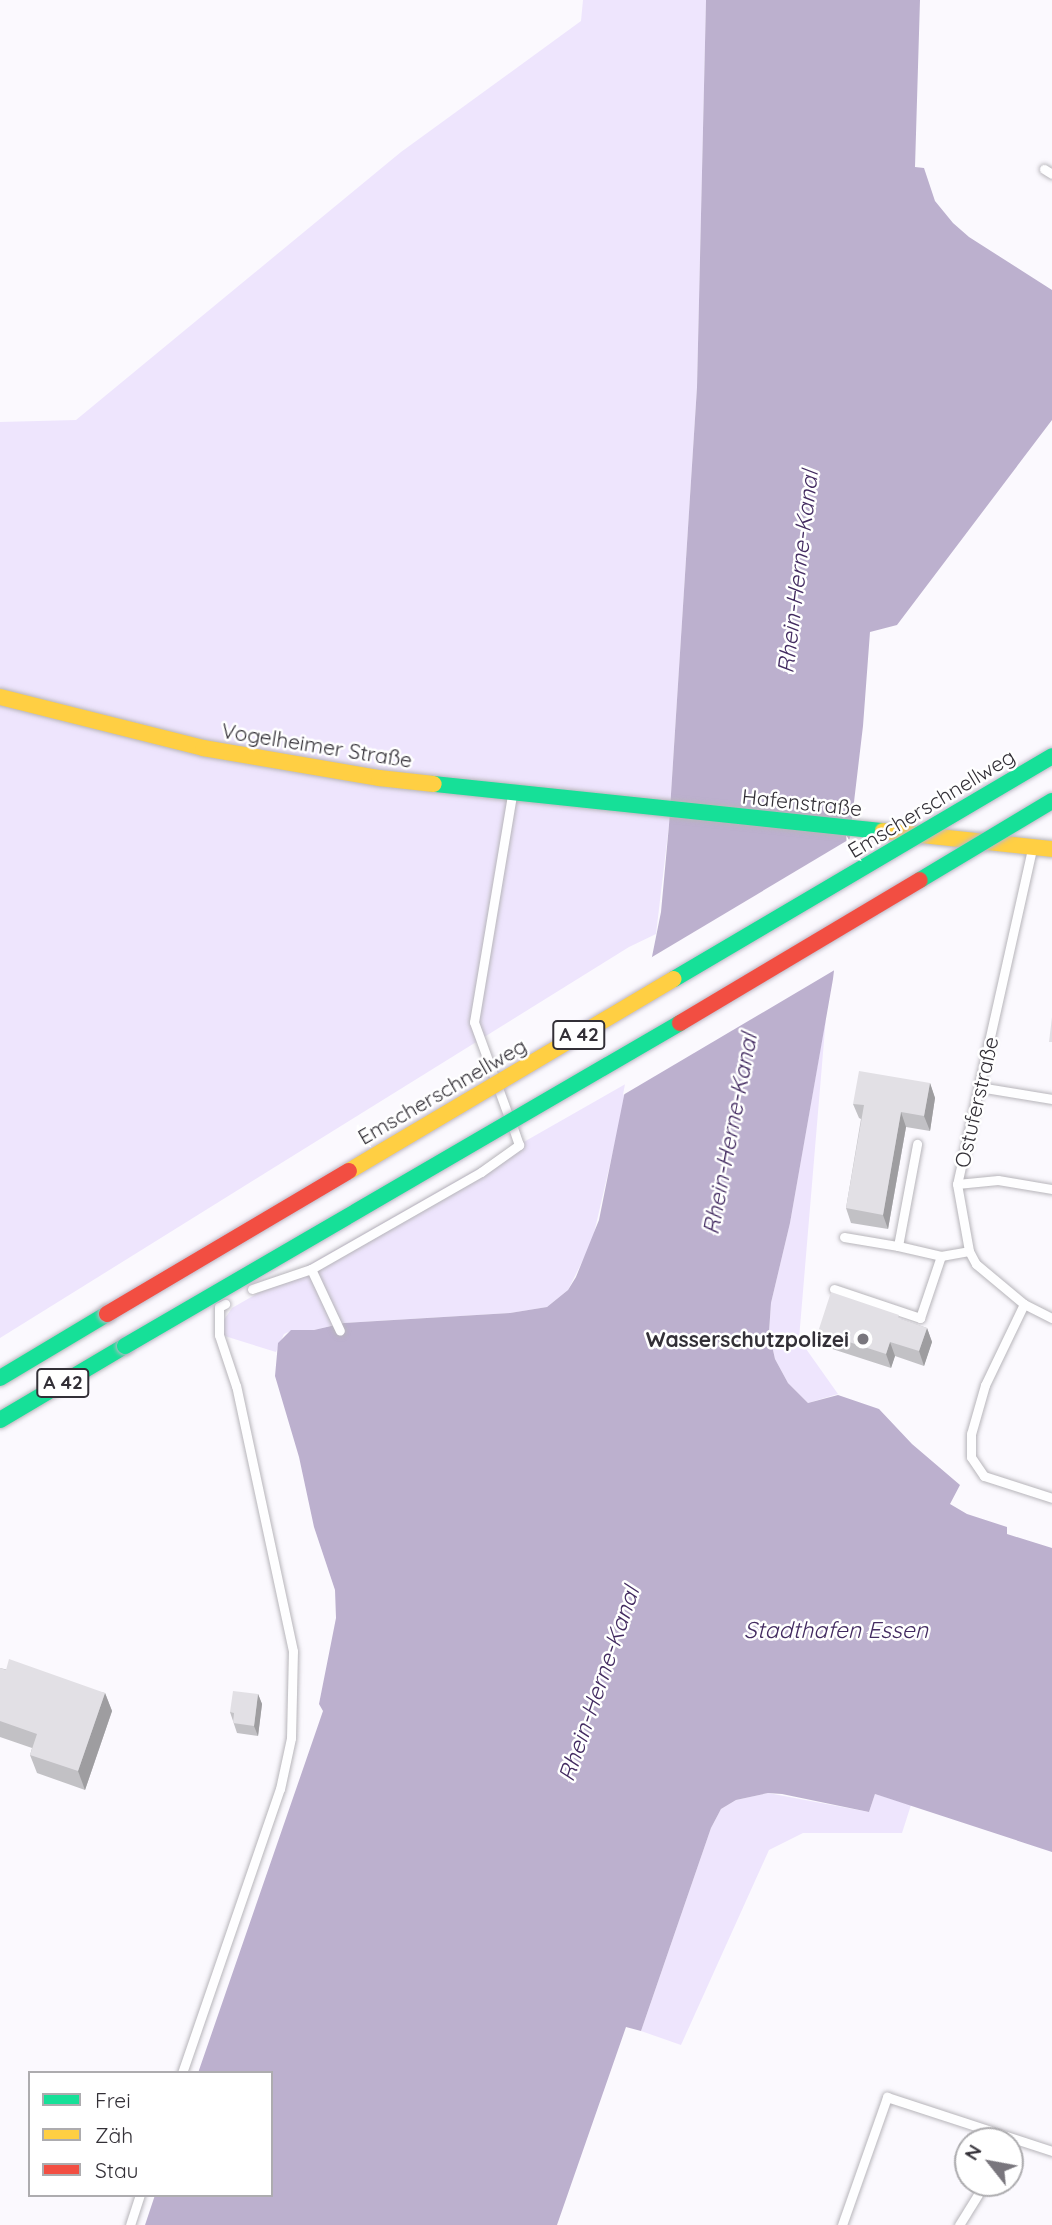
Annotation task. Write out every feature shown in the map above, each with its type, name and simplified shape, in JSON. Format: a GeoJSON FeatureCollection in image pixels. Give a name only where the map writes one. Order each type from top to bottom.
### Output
{"type":"FeatureCollection","features":[{"type":"Feature","properties":{"kind":"main road","name":"Vogelheimer Straße"},"geometry":{"type":"LineString","coordinates":[[0,697],[203,748],[379,778],[631,807]]}},
{"type":"Feature","properties":{"kind":"main road","name":"Emscherschnellweg"},"geometry":{"type":"LineString","coordinates":[[0,1378],[1052,756]]}},
{"type":"Feature","properties":{"kind":"main road","name":"A 42"},"geometry":{"type":"LineString","coordinates":[[0,1420],[617,1060],[1052,802]]}},
{"type":"Feature","properties":{"kind":"main road","name":"Hafenstraße"},"geometry":{"type":"LineString","coordinates":[[631,807],[1052,849]]}},
{"type":"Feature","properties":{"kind":"lane"},"geometry":{"type":"LineString","coordinates":[[183,2071],[280,1789],[292,1725],[293,1651],[236,1386],[219,1335],[219,1307],[249,1290],[310,1269],[481,1172],[519,1145],[474,1022],[512,793]]}},
{"type":"Feature","properties":{"kind":"lane","name":"Ostuferstraße"},"geometry":{"type":"LineString","coordinates":[[1032,847],[957,1184],[970,1251],[976,1264],[1024,1304],[1052,1318]]}},
{"type":"Feature","properties":{"kind":"lane"},"geometry":{"type":"LineString","coordinates":[[979,1087],[1052,1099]]}},
{"type":"Feature","properties":{"kind":"lane"},"geometry":{"type":"LineString","coordinates":[[898,1246],[916,1144]]}},
{"type":"Feature","properties":{"kind":"lane"},"geometry":{"type":"LineString","coordinates":[[957,1184],[998,1180],[1052,1189]]}},
{"type":"Feature","properties":{"kind":"lane"},"geometry":{"type":"LineString","coordinates":[[845,1237],[941,1256],[970,1251]]}},
{"type":"Feature","properties":{"kind":"lane"},"geometry":{"type":"LineString","coordinates":[[834,1289],[920,1318],[941,1256]]}},
{"type":"Feature","properties":{"kind":"lane"},"geometry":{"type":"LineString","coordinates":[[310,1269],[340,1331]]}},
{"type":"Feature","properties":{"kind":"lane"},"geometry":{"type":"LineString","coordinates":[[1024,1304],[985,1385],[971,1434],[971,1457],[984,1476],[1052,1498]]}},
{"type":"Feature","properties":{"kind":"lane"},"geometry":{"type":"LineString","coordinates":[[842,2225],[887,2096],[974,2127]]}},
{"type":"Feature","properties":{"kind":"lane"},"geometry":{"type":"LineString","coordinates":[[1024,2143],[1052,2151]]}},
{"type":"Feature","properties":{"kind":"lane"},"geometry":{"type":"LineString","coordinates":[[130,2225],[139,2197]]}},
{"type":"Feature","properties":{"kind":"lane"},"geometry":{"type":"LineString","coordinates":[[959,2225],[976,2197]]}},
{"type":"Feature","properties":{"kind":"shaded area"},"geometry":{"type":"Polygon","coordinates":[[[583,0],[706,0],[697,387],[669,825],[656,934],[629,947],[0,1338],[0,422],[76,420],[401,152],[581,21],[583,0]]]}},
{"type":"Feature","properties":{"kind":"shaded area"},"geometry":{"type":"Polygon","coordinates":[[[826,1017],[799,1339],[838,1394],[808,1403],[788,1383],[775,1359],[769,1332],[771,1303],[790,1223],[826,1017]]]}},
{"type":"Feature","properties":{"kind":"shaded area"},"geometry":{"type":"Polygon","coordinates":[[[629,1082],[592,1242],[568,1290],[547,1307],[510,1313],[343,1323],[314,1330],[293,1330],[284,1334],[276,1352],[215,1333],[232,1308],[629,1082]]]}},
{"type":"Feature","properties":{"kind":"shaded area"},"geometry":{"type":"Polygon","coordinates":[[[768,1793],[869,1812],[875,1794],[911,1805],[902,1833],[803,1833],[769,1850],[681,2045],[641,2031],[711,1828],[721,1809],[736,1800],[768,1793]]]}},
{"type":"Feature","properties":{"kind":"water"},"geometry":{"type":"Polygon","coordinates":[[[706,0],[920,0],[915,167],[924,168],[935,201],[953,223],[969,237],[1052,290],[1052,420],[897,625],[870,632],[863,726],[833,979],[790,1223],[771,1303],[769,1332],[775,1359],[788,1383],[808,1403],[838,1395],[879,1409],[912,1444],[960,1485],[950,1504],[967,1514],[1007,1527],[1007,1534],[1052,1548],[1052,1852],[875,1794],[869,1812],[782,1794],[768,1793],[736,1800],[721,1809],[711,1828],[641,2031],[626,2027],[557,2225],[145,2225],[154,2197],[273,2197],[273,2071],[199,2071],[323,1711],[319,1704],[336,1618],[335,1590],[314,1527],[299,1457],[275,1376],[278,1343],[291,1330],[314,1330],[344,1323],[510,1313],[547,1307],[568,1290],[576,1277],[599,1220],[661,912],[697,387],[706,0]]]}},
{"type":"Feature","properties":{"kind":"pier"},"geometry":{"type":"Polygon","coordinates":[[[853,837],[838,968],[623,1095],[647,960],[853,837]]]}},
{"type":"Feature","properties":{"kind":"building"},"geometry":{"type":"Polygon","coordinates":[[[1052,1017],[1052,1042],[1049,1042],[1052,1017]]]}},
{"type":"Feature","properties":{"kind":"building"},"geometry":{"type":"Polygon","coordinates":[[[859,1071],[930,1083],[924,1116],[901,1112],[883,1215],[846,1208],[864,1105],[853,1104],[859,1071]]]}},
{"type":"Feature","properties":{"kind":"building"},"geometry":{"type":"Polygon","coordinates":[[[831,1292],[899,1315],[898,1318],[927,1328],[919,1351],[890,1342],[886,1354],[818,1332],[831,1292]]]}},
{"type":"Feature","properties":{"kind":"building"},"geometry":{"type":"Polygon","coordinates":[[[9,1659],[105,1693],[78,1771],[30,1755],[37,1734],[0,1721],[0,1668],[6,1670],[9,1659]]]}},
{"type":"Feature","properties":{"kind":"building"},"geometry":{"type":"Polygon","coordinates":[[[233,1691],[258,1694],[254,1726],[233,1723],[234,1713],[230,1712],[233,1691]]]}},
{"type":"Feature","properties":{"kind":"traffic: fast"},"geometry":{"type":"LineString","coordinates":[[674,979],[1052,756]]}},
{"type":"Feature","properties":{"kind":"traffic: fast"},"geometry":{"type":"LineString","coordinates":[[434,784],[883,831]]}},
{"type":"Feature","properties":{"kind":"traffic: fast"},"geometry":{"type":"LineString","coordinates":[[920,880],[1052,801]]}},
{"type":"Feature","properties":{"kind":"traffic: fast"},"geometry":{"type":"LineString","coordinates":[[125,1346],[680,1023]]}},
{"type":"Feature","properties":{"kind":"traffic: fast"},"geometry":{"type":"LineString","coordinates":[[0,1378],[107,1314]]}},
{"type":"Feature","properties":{"kind":"traffic: fast"},"geometry":{"type":"LineString","coordinates":[[0,1420],[125,1346]]}},
{"type":"Feature","properties":{"kind":"traffic: slow"},"geometry":{"type":"LineString","coordinates":[[0,697],[203,748],[379,778],[434,784]]}},
{"type":"Feature","properties":{"kind":"traffic: slow"},"geometry":{"type":"LineString","coordinates":[[883,831],[1052,849]]}},
{"type":"Feature","properties":{"kind":"traffic: slow"},"geometry":{"type":"LineString","coordinates":[[349,1171],[674,979]]}},
{"type":"Feature","properties":{"kind":"traffic: jam"},"geometry":{"type":"LineString","coordinates":[[680,1023],[920,880]]}},
{"type":"Feature","properties":{"kind":"traffic: jam"},"geometry":{"type":"LineString","coordinates":[[107,1314],[349,1171]]}},
{"type":"Feature","properties":{"kind":"place","name":"Wasserschutzpolizei"},"geometry":{"type":"Point","coordinates":[863,1339]}},
{"type":"Feature","properties":{"kind":"water label","name":"Rhein-Herne-Kanal"},"geometry":{"type":"Point","coordinates":[798,572]}},
{"type":"Feature","properties":{"kind":"water label","name":"Rhein-Herne-Kanal"},"geometry":{"type":"Point","coordinates":[730,1134]}},
{"type":"Feature","properties":{"kind":"water label","name":"Stadthafen Essen"},"geometry":{"type":"Point","coordinates":[836,1630]}},
{"type":"Feature","properties":{"kind":"water label","name":"Rhein-Herne-Kanal"},"geometry":{"type":"Point","coordinates":[599,1684]}}]}
